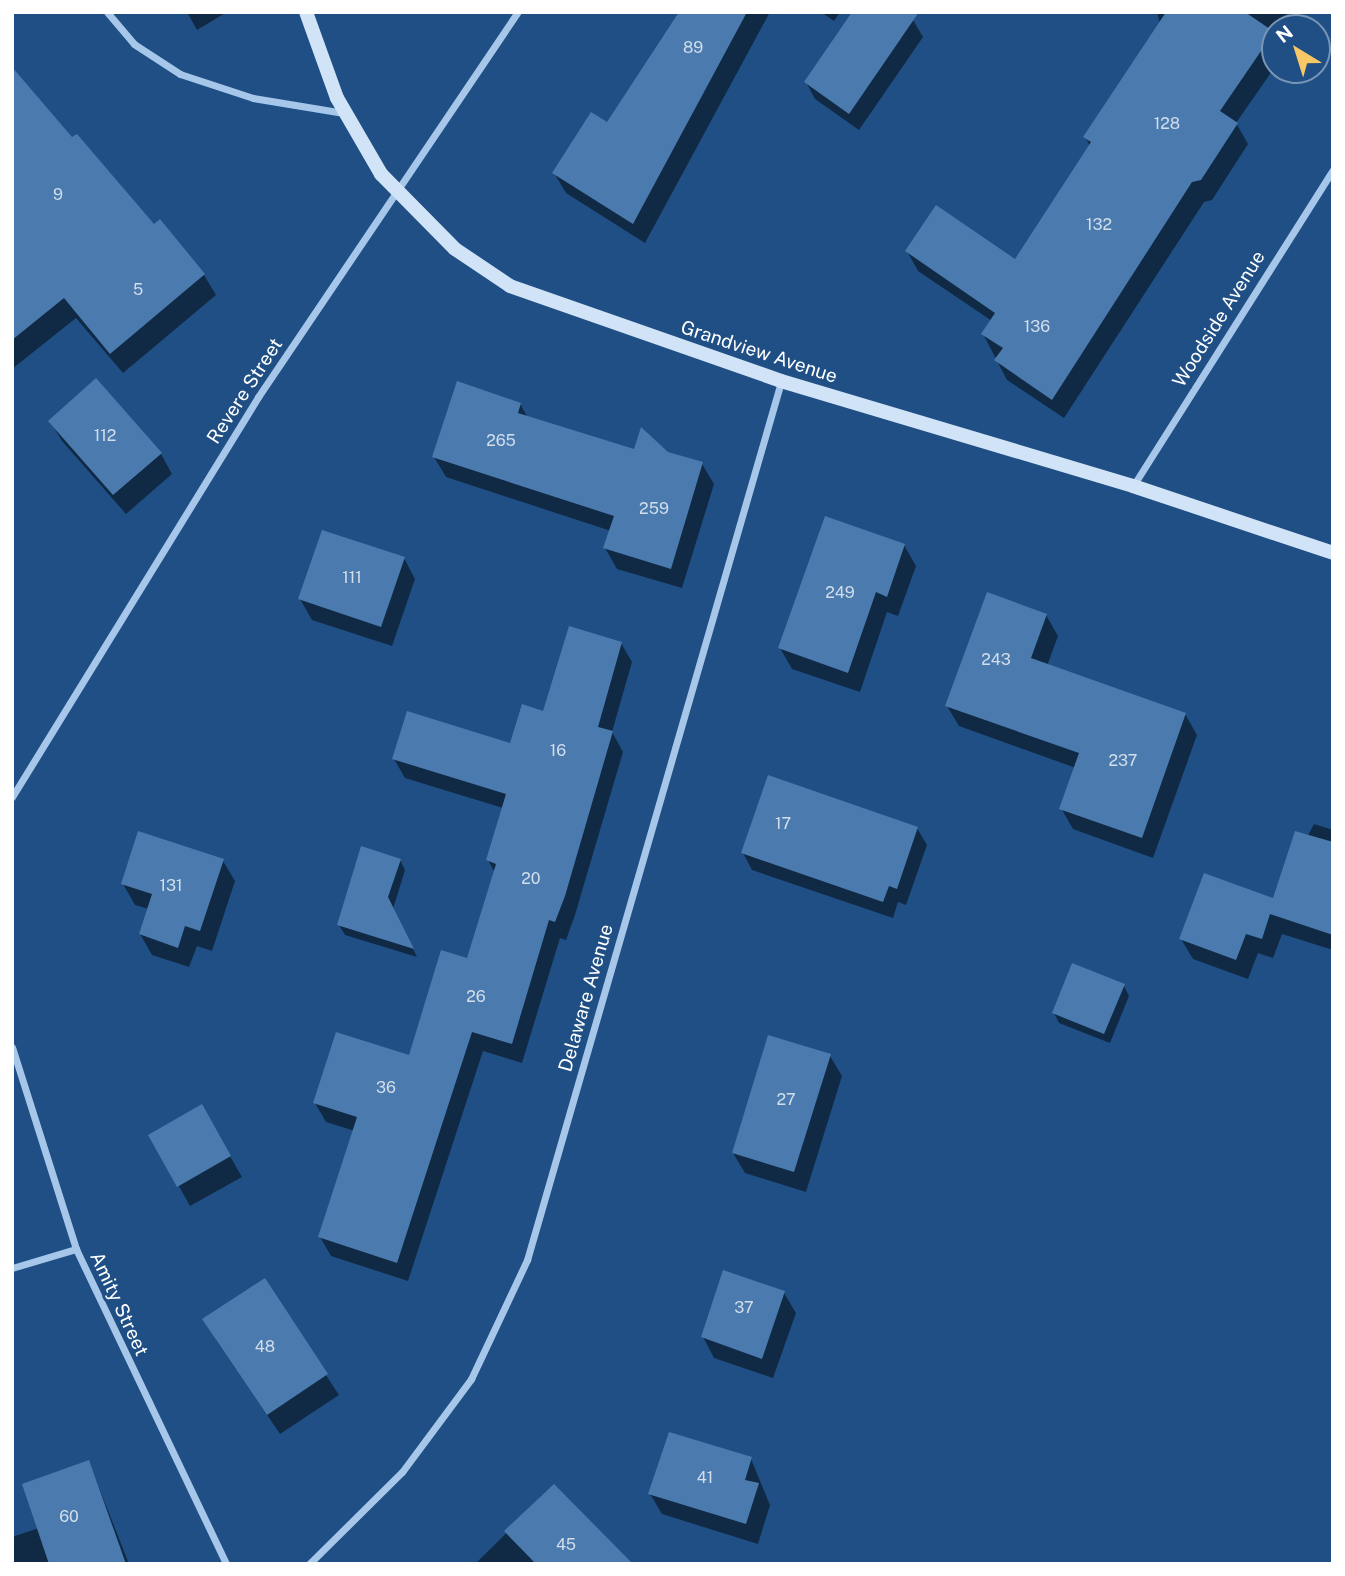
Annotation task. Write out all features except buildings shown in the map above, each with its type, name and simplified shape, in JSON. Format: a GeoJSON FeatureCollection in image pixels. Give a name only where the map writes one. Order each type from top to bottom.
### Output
{"type":"FeatureCollection","features":[{"type":"Feature","properties":{"kind":"main road","name":"Grandview Avenue"},"geometry":{"type":"LineString","coordinates":[[306,12],[344,113],[396,191],[455,249],[522,292],[781,381],[1133,486],[1333,552]]}},
{"type":"Feature","properties":{"kind":"street"},"geometry":{"type":"LineString","coordinates":[[107,12],[134,44],[180,74],[253,98],[344,113]]}},
{"type":"Feature","properties":{"kind":"street","name":"Revere Street"},"geometry":{"type":"LineString","coordinates":[[12,797],[258,397],[518,12]]}},
{"type":"Feature","properties":{"kind":"street","name":"Woodside Avenue"},"geometry":{"type":"LineString","coordinates":[[1133,486],[1333,170]]}},
{"type":"Feature","properties":{"kind":"street","name":"Delaware Avenue"},"geometry":{"type":"LineString","coordinates":[[309,1564],[402,1472],[471,1379],[527,1260],[781,381]]}},
{"type":"Feature","properties":{"kind":"street","name":"Amity Street"},"geometry":{"type":"LineString","coordinates":[[12,1048],[76,1249],[226,1564]]}},
{"type":"Feature","properties":{"kind":"street"},"geometry":{"type":"LineString","coordinates":[[12,1268],[76,1249]]}}]}
